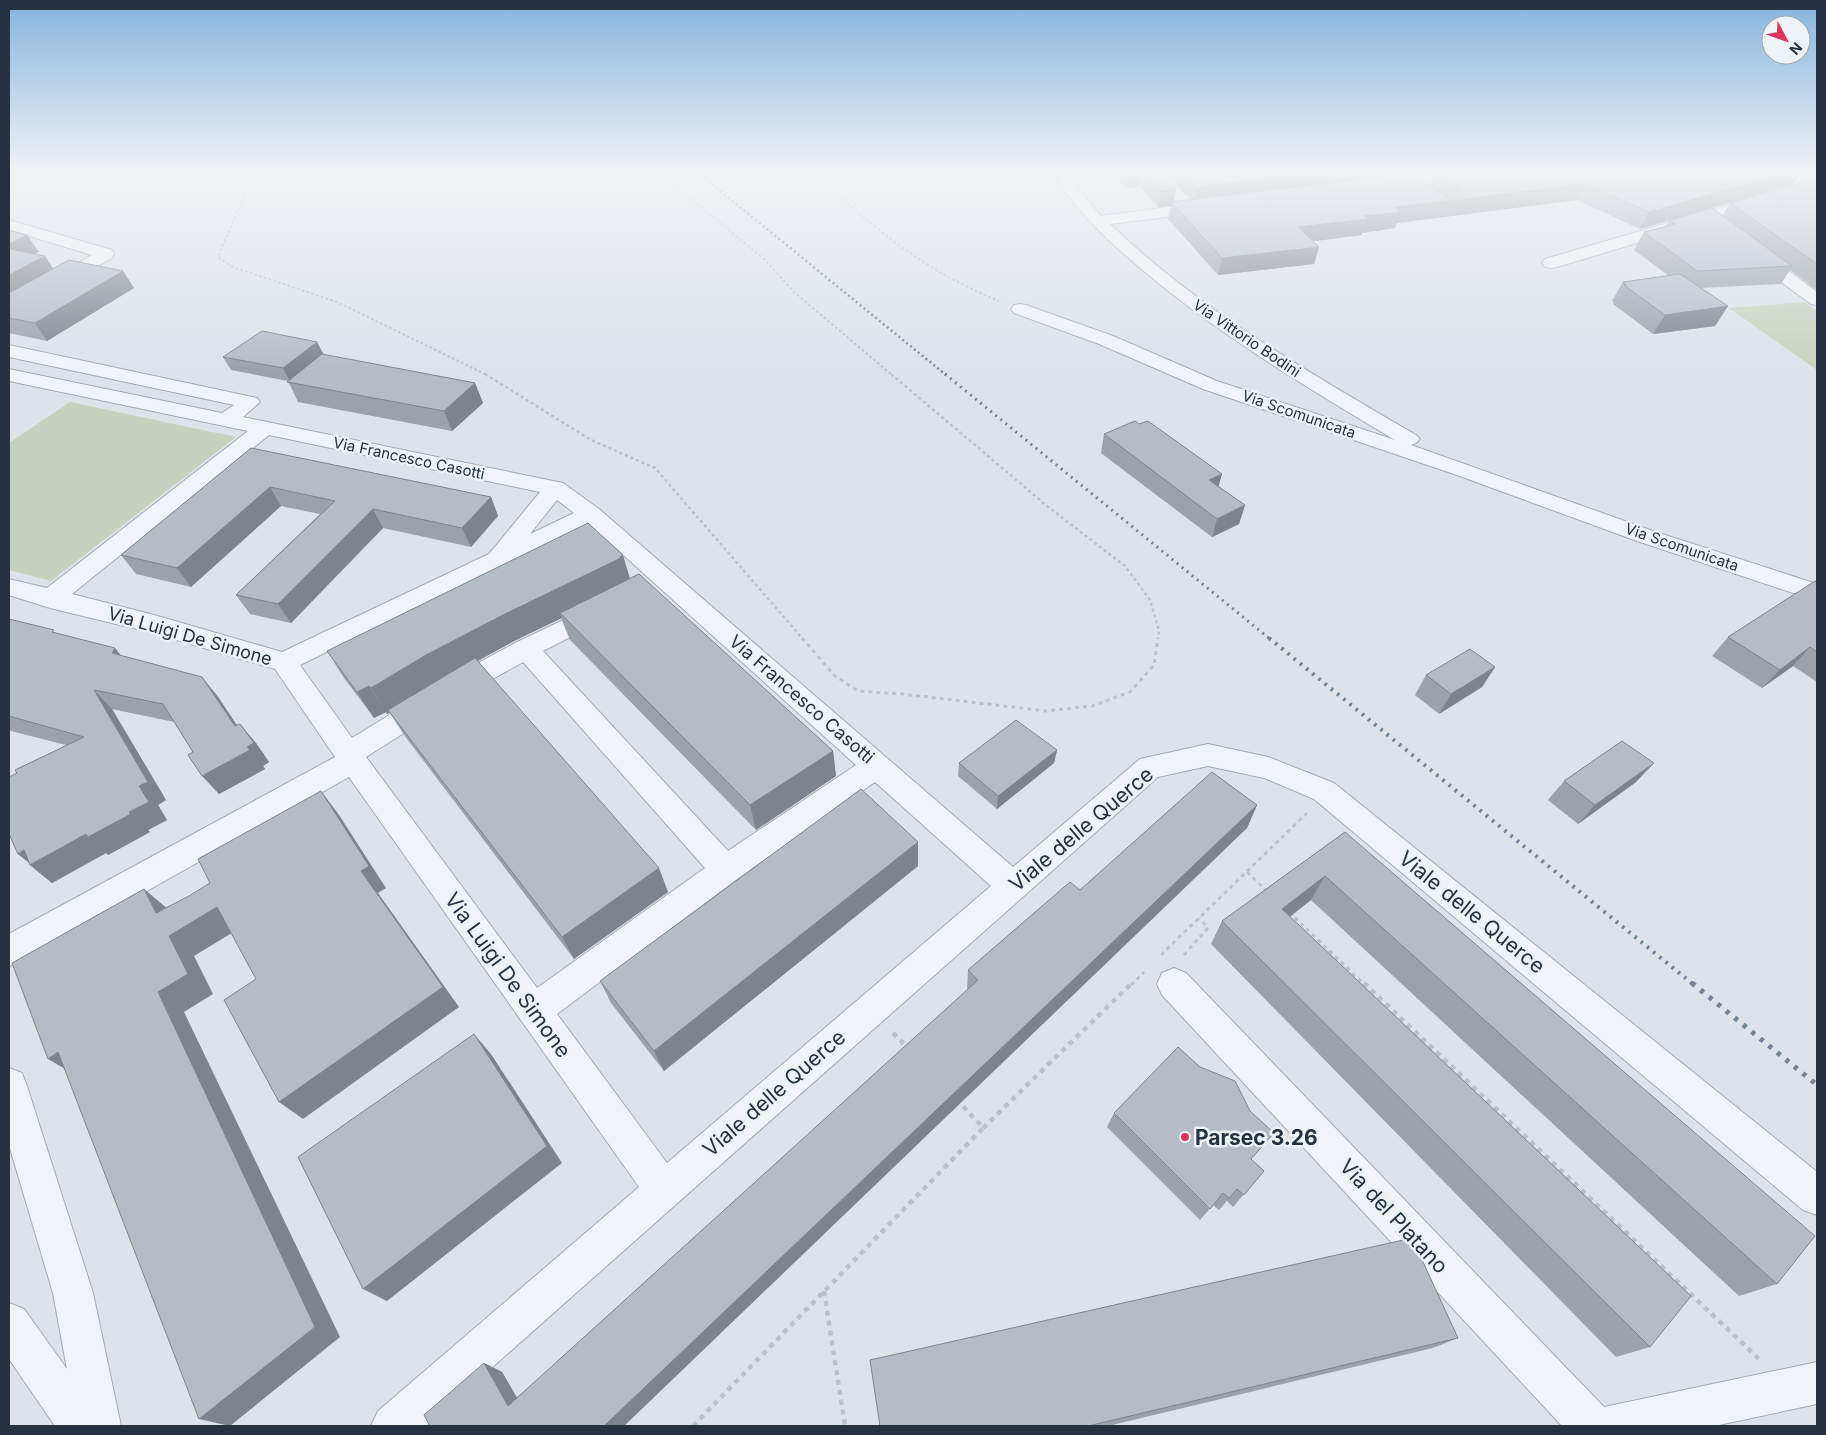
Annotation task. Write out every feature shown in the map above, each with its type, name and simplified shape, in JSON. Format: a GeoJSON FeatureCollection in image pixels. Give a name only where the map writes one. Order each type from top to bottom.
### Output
{"type":"FeatureCollection","features":[{"type":"Feature","properties":{"kind":"street"},"geometry":{"type":"LineString","coordinates":[[9,308],[106,254],[56,239]]}},
{"type":"Feature","properties":{"kind":"street","name":"Via Vittorio Bodini"},"geometry":{"type":"LineString","coordinates":[[1114,239],[1178,292],[1260,351],[1462,469]]}},
{"type":"Feature","properties":{"kind":"street"},"geometry":{"type":"LineString","coordinates":[[1551,263],[1636,239]]}},
{"type":"Feature","properties":{"kind":"street"},"geometry":{"type":"LineString","coordinates":[[1746,248],[1817,300]]}},
{"type":"Feature","properties":{"kind":"street","name":"Via Scomunicata"},"geometry":{"type":"LineString","coordinates":[[1020,309],[1106,340],[1210,384],[1462,469],[1646,536],[1817,593]]}},
{"type":"Feature","properties":{"kind":"street"},"geometry":{"type":"LineString","coordinates":[[9,351],[250,402],[226,420]]}},
{"type":"Feature","properties":{"kind":"street","name":"Via Francesco Casotti"},"geometry":{"type":"LineString","coordinates":[[9,374],[555,488],[591,514],[1012,886]]}},
{"type":"Feature","properties":{"kind":"street"},"geometry":{"type":"LineString","coordinates":[[50,599],[264,428]]}},
{"type":"Feature","properties":{"kind":"street"},"geometry":{"type":"LineString","coordinates":[[495,561],[555,488]]}},
{"type":"Feature","properties":{"kind":"street"},"geometry":{"type":"LineString","coordinates":[[284,662],[591,514]]}},
{"type":"Feature","properties":{"kind":"street"},"geometry":{"type":"LineString","coordinates":[[9,951],[350,757],[450,690],[526,649],[665,579]]}},
{"type":"Feature","properties":{"kind":"street","name":"Via Luigi De Simone"},"geometry":{"type":"LineString","coordinates":[[9,587],[154,624],[284,662],[350,757],[663,1189]]}},
{"type":"Feature","properties":{"kind":"street"},"geometry":{"type":"LineString","coordinates":[[526,649],[726,870]]}},
{"type":"Feature","properties":{"kind":"street","name":"Viale delle Querce"},"geometry":{"type":"LineString","coordinates":[[393,1426],[1150,767],[1208,755],[1268,768],[1324,791],[1817,1196]]}},
{"type":"Feature","properties":{"kind":"street"},"geometry":{"type":"LineString","coordinates":[[534,1010],[726,870],[877,765]]}},
{"type":"Feature","properties":{"kind":"street","name":"Via del Platano"},"geometry":{"type":"LineString","coordinates":[[1174,984],[1592,1426]]}},
{"type":"Feature","properties":{"kind":"street"},"geometry":{"type":"LineString","coordinates":[[9,1086],[73,1293],[99,1426]]}},
{"type":"Feature","properties":{"kind":"street"},"geometry":{"type":"LineString","coordinates":[[9,1324],[81,1426]]}},
{"type":"Feature","properties":{"kind":"street"},"geometry":{"type":"LineString","coordinates":[[1612,1426],[1804,1386]]}},
{"type":"Feature","properties":{"kind":"path"},"geometry":{"type":"LineString","coordinates":[[226,239],[218,258],[233,267],[337,302],[467,364],[591,440],[655,468],[835,676],[858,691],[902,694],[1046,711],[1092,706],[1130,692],[1154,664],[1159,630],[1150,600],[1124,566],[1046,506],[817,312],[794,292],[765,260],[740,239]]}},
{"type":"Feature","properties":{"kind":"path"},"geometry":{"type":"LineString","coordinates":[[888,239],[952,282],[1020,309]]}},
{"type":"Feature","properties":{"kind":"path"},"geometry":{"type":"LineString","coordinates":[[1246,872],[1275,899]]}},
{"type":"Feature","properties":{"kind":"path"},"geometry":{"type":"LineString","coordinates":[[1282,906],[1804,1386]]}},
{"type":"Feature","properties":{"kind":"path"},"geometry":{"type":"LineString","coordinates":[[1174,984],[1167,974],[1208,928],[1199,918]]}},
{"type":"Feature","properties":{"kind":"path"},"geometry":{"type":"LineString","coordinates":[[871,1009],[910,1051]]}},
{"type":"Feature","properties":{"kind":"path"},"geometry":{"type":"LineString","coordinates":[[693,1426],[983,1128],[957,1100]]}},
{"type":"Feature","properties":{"kind":"path"},"geometry":{"type":"LineString","coordinates":[[824,1291],[845,1426]]}},
{"type":"Feature","properties":{"kind":"green space"},"geometry":{"type":"Polygon","coordinates":[[[1805,302],[1817,311],[1817,370],[1729,308],[1805,302]]]}},
{"type":"Feature","properties":{"kind":"green space"},"geometry":{"type":"Polygon","coordinates":[[[70,402],[236,437],[51,581],[9,570],[9,443],[70,402]]]}},
{"type":"Feature","properties":{"kind":"building"},"geometry":{"type":"Polygon","coordinates":[[[9,239],[19,239],[9,244],[9,239]]]}},
{"type":"Feature","properties":{"kind":"building"},"geometry":{"type":"Polygon","coordinates":[[[1205,239],[1311,239],[1319,247],[1222,258],[1205,239]]]}},
{"type":"Feature","properties":{"kind":"building"},"geometry":{"type":"Polygon","coordinates":[[[1653,239],[1755,239],[1792,266],[1697,271],[1653,239]]]}},
{"type":"Feature","properties":{"kind":"building"},"geometry":{"type":"Polygon","coordinates":[[[1781,239],[1817,239],[1817,264],[1781,239]]]}},
{"type":"Feature","properties":{"kind":"building"},"geometry":{"type":"Polygon","coordinates":[[[9,249],[45,256],[9,275],[9,249]]]}},
{"type":"Feature","properties":{"kind":"building"},"geometry":{"type":"Polygon","coordinates":[[[69,260],[123,271],[35,323],[9,318],[9,293],[69,260]]]}},
{"type":"Feature","properties":{"kind":"building"},"geometry":{"type":"Polygon","coordinates":[[[1680,274],[1728,306],[1665,315],[1624,285],[1627,285],[1623,282],[1680,274]]]}},
{"type":"Feature","properties":{"kind":"building"},"geometry":{"type":"Polygon","coordinates":[[[262,331],[317,342],[283,368],[223,357],[262,331]]]}},
{"type":"Feature","properties":{"kind":"building"},"geometry":{"type":"Polygon","coordinates":[[[322,354],[475,383],[444,411],[287,382],[322,354]]]}},
{"type":"Feature","properties":{"kind":"building"},"geometry":{"type":"Polygon","coordinates":[[[1135,421],[1139,424],[1148,421],[1222,474],[1209,480],[1245,505],[1217,519],[1104,434],[1135,421]]]}},
{"type":"Feature","properties":{"kind":"building"},"geometry":{"type":"Polygon","coordinates":[[[251,448],[491,497],[462,528],[373,509],[278,604],[236,595],[335,501],[270,487],[177,568],[121,555],[251,448]]]}},
{"type":"Feature","properties":{"kind":"building"},"geometry":{"type":"Polygon","coordinates":[[[588,523],[623,555],[621,558],[505,614],[426,655],[371,688],[369,686],[357,692],[327,651],[588,523]]]}},
{"type":"Feature","properties":{"kind":"building"},"geometry":{"type":"Polygon","coordinates":[[[639,574],[833,751],[750,805],[560,613],[639,574]]]}},
{"type":"Feature","properties":{"kind":"building"},"geometry":{"type":"Polygon","coordinates":[[[1815,581],[1817,582],[1817,652],[1810,647],[1780,670],[1728,637],[1815,581]]]}},
{"type":"Feature","properties":{"kind":"building"},"geometry":{"type":"Polygon","coordinates":[[[9,619],[115,648],[112,653],[202,677],[235,726],[240,724],[254,743],[247,747],[250,750],[202,776],[188,755],[193,752],[163,704],[94,690],[148,782],[139,786],[149,802],[88,837],[86,834],[30,865],[24,850],[18,854],[9,834],[9,777],[17,773],[15,770],[84,737],[9,716],[9,619]]]}},
{"type":"Feature","properties":{"kind":"building"},"geometry":{"type":"Polygon","coordinates":[[[1470,649],[1495,667],[1451,694],[1426,675],[1470,649]]]}},
{"type":"Feature","properties":{"kind":"building"},"geometry":{"type":"Polygon","coordinates":[[[475,658],[659,868],[562,937],[388,710],[475,658]]]}},
{"type":"Feature","properties":{"kind":"building"},"geometry":{"type":"Polygon","coordinates":[[[1016,720],[1057,750],[998,796],[959,763],[1016,720]]]}},
{"type":"Feature","properties":{"kind":"building"},"geometry":{"type":"Polygon","coordinates":[[[1622,741],[1654,763],[1595,805],[1564,781],[1622,741]]]}},
{"type":"Feature","properties":{"kind":"building"},"geometry":{"type":"Polygon","coordinates":[[[1212,772],[1257,805],[604,1426],[430,1426],[424,1415],[484,1363],[508,1406],[978,980],[968,970],[1070,882],[1080,890],[1212,772]]]}},
{"type":"Feature","properties":{"kind":"building"},"geometry":{"type":"Polygon","coordinates":[[[861,789],[918,842],[654,1051],[600,981],[861,789]]]}},
{"type":"Feature","properties":{"kind":"building"},"geometry":{"type":"Polygon","coordinates":[[[321,791],[369,866],[361,871],[443,987],[279,1102],[224,1000],[256,979],[217,907],[169,936],[188,974],[158,992],[315,1327],[199,1419],[58,1052],[48,1059],[12,963],[144,889],[156,913],[189,896],[210,883],[198,859],[321,791]]]}},
{"type":"Feature","properties":{"kind":"building"},"geometry":{"type":"Polygon","coordinates":[[[1345,832],[1815,1236],[1777,1284],[1325,876],[1282,909],[1691,1296],[1650,1347],[1222,921],[1345,832]]]}},
{"type":"Feature","properties":{"kind":"building"},"geometry":{"type":"Polygon","coordinates":[[[474,1034],[547,1146],[363,1289],[298,1157],[474,1034]]]}},
{"type":"Feature","properties":{"kind":"building","name":"Parsec 3.26"},"geometry":{"type":"Polygon","coordinates":[[[1178,1047],[1200,1067],[1235,1081],[1250,1111],[1274,1133],[1251,1159],[1264,1171],[1244,1195],[1237,1189],[1229,1198],[1223,1193],[1210,1209],[1114,1113],[1178,1047]]]}},
{"type":"Feature","properties":{"kind":"building"},"geometry":{"type":"Polygon","coordinates":[[[1412,1238],[1458,1338],[1088,1426],[880,1426],[870,1360],[1412,1238]]]}},
{"type":"Feature","properties":{"kind":"railway"},"geometry":{"type":"LineString","coordinates":[[779,239],[946,375]]}},
{"type":"Feature","properties":{"kind":"railway"},"geometry":{"type":"LineString","coordinates":[[945,374],[1270,639]]}},
{"type":"Feature","properties":{"kind":"railway"},"geometry":{"type":"LineString","coordinates":[[1269,638],[1694,985]]}},
{"type":"Feature","properties":{"kind":"railway"},"geometry":{"type":"LineString","coordinates":[[1692,983],[1817,1085]]}},
{"type":"Feature","properties":{"kind":"place","name":"Parsec 3.26"},"geometry":{"type":"Point","coordinates":[1185,1137]}}]}
